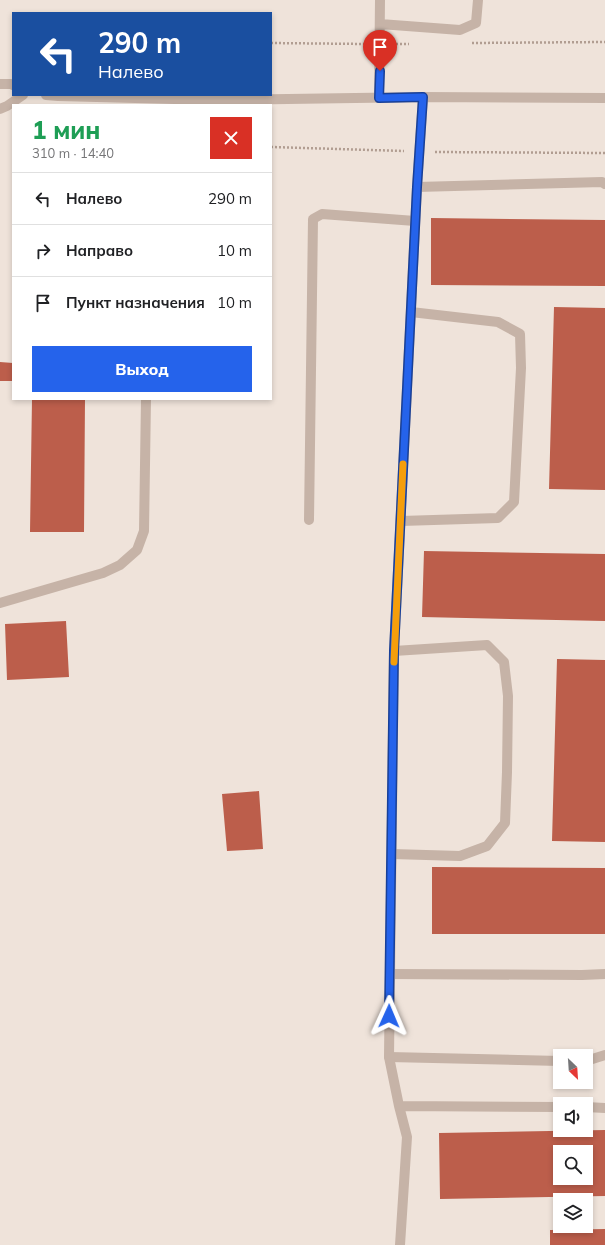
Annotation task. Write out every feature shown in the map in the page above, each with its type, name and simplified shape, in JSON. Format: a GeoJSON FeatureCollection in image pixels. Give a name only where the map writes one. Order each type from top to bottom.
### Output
{"type":"FeatureCollection","features":[{"type":"Feature","properties":{"kind":"street"},"geometry":{"type":"LineString","coordinates":[[379,98],[380,0]]}},
{"type":"Feature","properties":{"kind":"street"},"geometry":{"type":"LineString","coordinates":[[380,24],[460,30],[476,23],[478,0]]}},
{"type":"Feature","properties":{"kind":"street"},"geometry":{"type":"LineString","coordinates":[[0,84],[12,84]]}},
{"type":"Feature","properties":{"kind":"street"},"geometry":{"type":"LineString","coordinates":[[0,109],[22,96]]}},
{"type":"Feature","properties":{"kind":"street"},"geometry":{"type":"LineString","coordinates":[[58,96],[213,103],[423,97],[605,98]]}},
{"type":"Feature","properties":{"kind":"street"},"geometry":{"type":"LineString","coordinates":[[400,1245],[407,1137],[389,1058],[394,651],[415,221],[423,97]]}},
{"type":"Feature","properties":{"kind":"street"},"geometry":{"type":"LineString","coordinates":[[417,187],[602,182],[605,184]]}},
{"type":"Feature","properties":{"kind":"street"},"geometry":{"type":"LineString","coordinates":[[309,520],[313,219],[322,214],[415,221]]}},
{"type":"Feature","properties":{"kind":"street"},"geometry":{"type":"LineString","coordinates":[[401,521],[498,518],[514,502],[521,368],[520,334],[498,322],[411,312]]}},
{"type":"Feature","properties":{"kind":"street"},"geometry":{"type":"LineString","coordinates":[[0,603],[103,573],[120,565],[137,550],[144,531],[146,400]]}},
{"type":"Feature","properties":{"kind":"street"},"geometry":{"type":"LineString","coordinates":[[392,854],[460,856],[487,846],[505,823],[508,772],[508,696],[504,662],[486,645],[394,651]]}},
{"type":"Feature","properties":{"kind":"street"},"geometry":{"type":"LineString","coordinates":[[390,974],[582,976],[605,974]]}},
{"type":"Feature","properties":{"kind":"street"},"geometry":{"type":"LineString","coordinates":[[593,1059],[605,1055]]}},
{"type":"Feature","properties":{"kind":"street"},"geometry":{"type":"LineString","coordinates":[[389,1058],[553,1061]]}},
{"type":"Feature","properties":{"kind":"street"},"geometry":{"type":"LineString","coordinates":[[399,1106],[553,1107]]}},
{"type":"Feature","properties":{"kind":"street"},"geometry":{"type":"LineString","coordinates":[[593,1107],[605,1108]]}},
{"type":"Feature","properties":{"kind":"path"},"geometry":{"type":"LineString","coordinates":[[272,147],[419,152],[605,153]]}},
{"type":"Feature","properties":{"kind":"building"},"geometry":{"type":"Polygon","coordinates":[[[431,218],[605,220],[605,286],[431,285],[431,218]]]}},
{"type":"Feature","properties":{"kind":"building"},"geometry":{"type":"Polygon","coordinates":[[[554,307],[605,308],[605,490],[549,489],[554,307]]]}},
{"type":"Feature","properties":{"kind":"building"},"geometry":{"type":"Polygon","coordinates":[[[0,362],[12,363],[12,381],[0,381],[0,362]]]}},
{"type":"Feature","properties":{"kind":"building"},"geometry":{"type":"Polygon","coordinates":[[[32,400],[85,400],[84,532],[30,532],[32,400]]]}},
{"type":"Feature","properties":{"kind":"building"},"geometry":{"type":"Polygon","coordinates":[[[424,551],[605,554],[605,621],[422,617],[424,551]]]}},
{"type":"Feature","properties":{"kind":"building"},"geometry":{"type":"Polygon","coordinates":[[[66,621],[69,677],[7,680],[5,624],[66,621]]]}},
{"type":"Feature","properties":{"kind":"building"},"geometry":{"type":"Polygon","coordinates":[[[557,659],[605,660],[605,842],[552,841],[557,659]]]}},
{"type":"Feature","properties":{"kind":"building"},"geometry":{"type":"Polygon","coordinates":[[[259,791],[263,849],[227,851],[222,794],[259,791]]]}},
{"type":"Feature","properties":{"kind":"building"},"geometry":{"type":"Polygon","coordinates":[[[432,867],[605,868],[605,934],[432,934],[432,867]]]}},
{"type":"Feature","properties":{"kind":"building"},"geometry":{"type":"Polygon","coordinates":[[[593,1130],[605,1130],[605,1196],[593,1196],[593,1193],[553,1193],[553,1197],[440,1199],[439,1133],[553,1131],[553,1137],[593,1137],[593,1130]]]}},
{"type":"Feature","properties":{"kind":"building"},"geometry":{"type":"Polygon","coordinates":[[[593,1229],[605,1229],[605,1245],[550,1245],[550,1230],[553,1230],[553,1233],[593,1233],[593,1229]]]}},
{"type":"Feature","properties":{"kind":"slow traffic"},"geometry":{"type":"LineString","coordinates":[[394,662],[403,464]]}},
{"type":"Feature","properties":{"kind":"route"},"geometry":{"type":"LineString","coordinates":[[380,71],[379,98],[423,97],[417,187],[394,651],[389,1016]]}}]}
